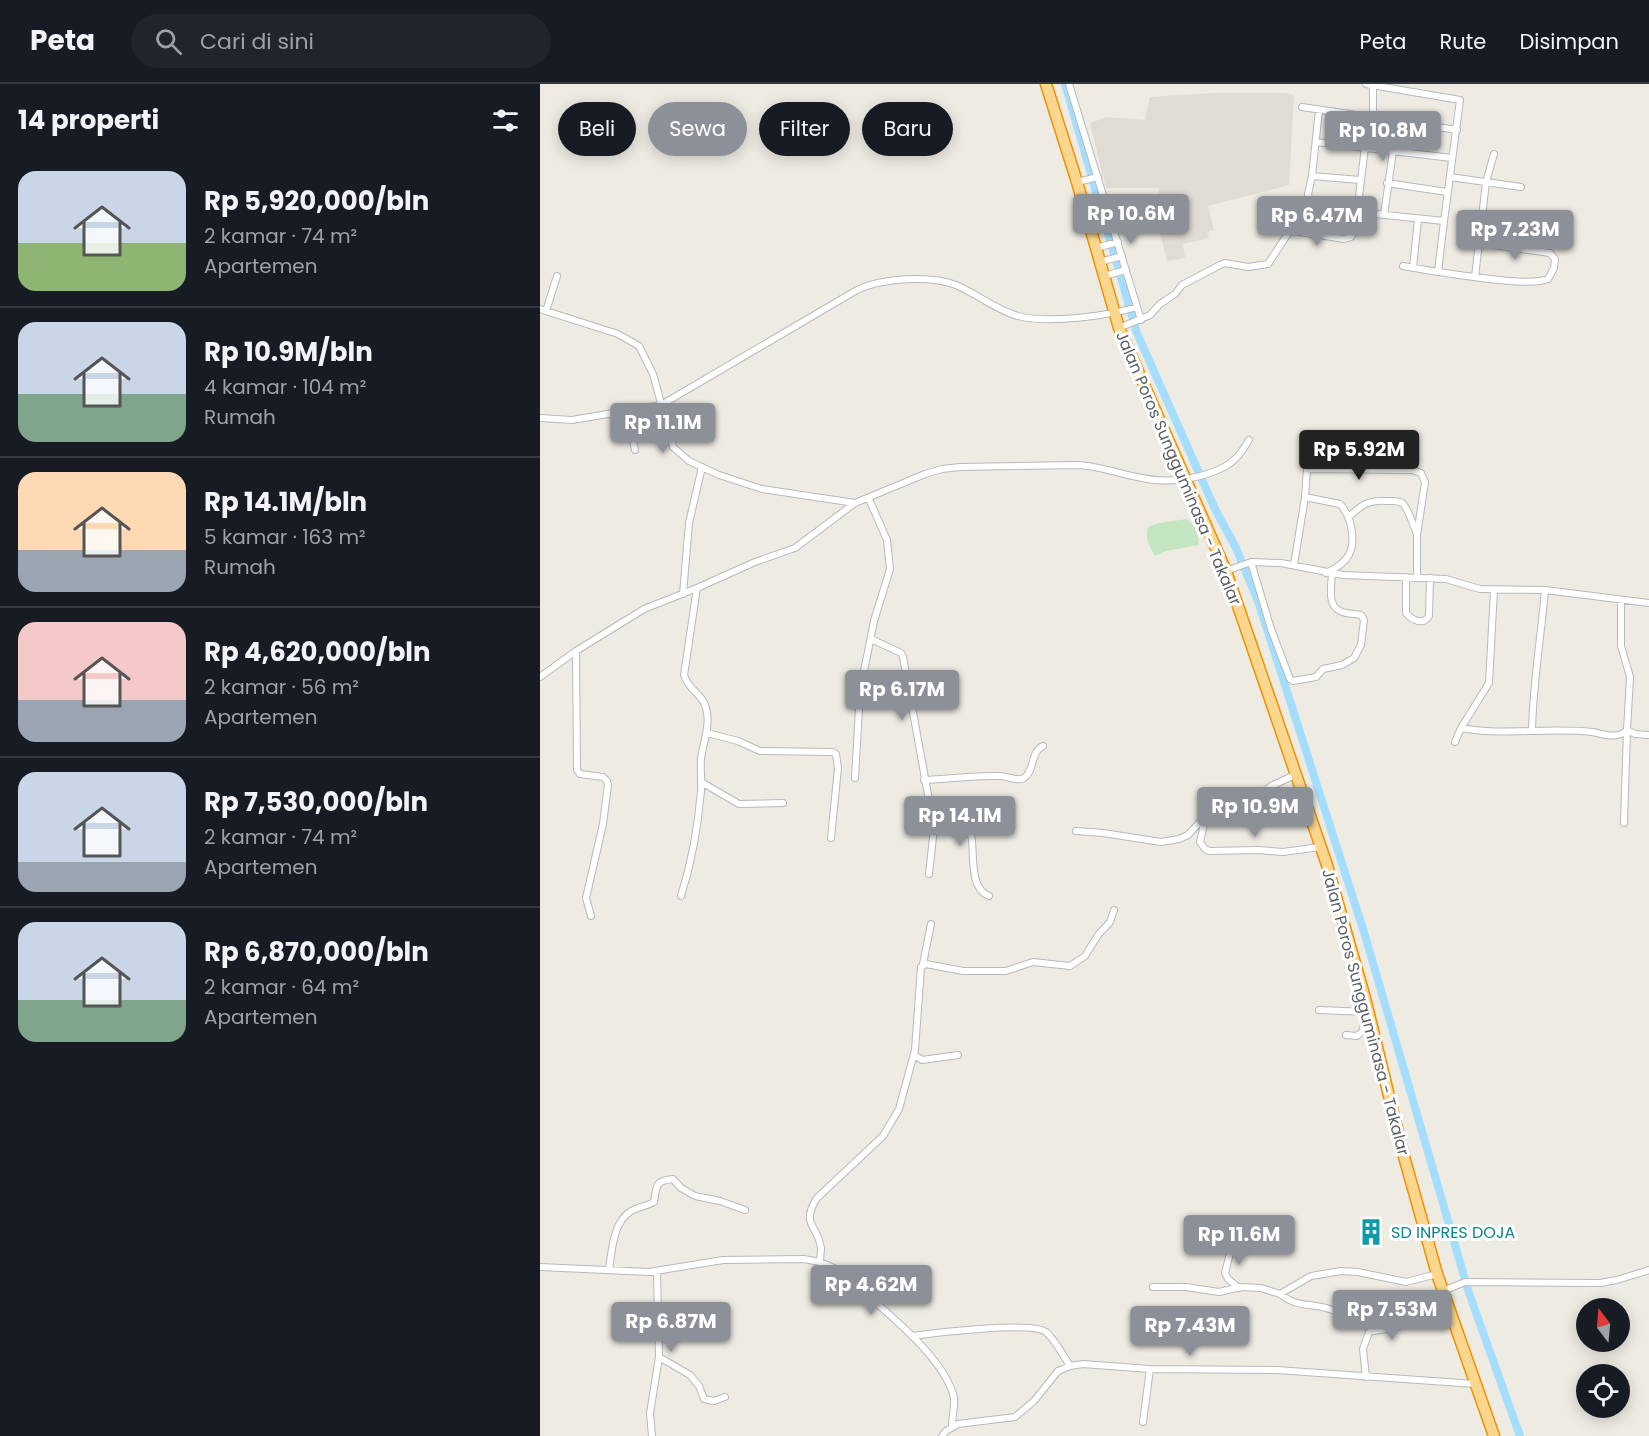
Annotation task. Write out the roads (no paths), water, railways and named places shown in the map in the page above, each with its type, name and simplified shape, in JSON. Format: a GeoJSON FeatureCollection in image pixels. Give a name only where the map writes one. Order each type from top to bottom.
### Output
{"type":"FeatureCollection","features":[{"type":"Feature","properties":{"kind":"highway","name":"Jalan Poros Sungguminasa - Takalar"},"geometry":{"type":"LineString","coordinates":[[1046,84],[1081,182],[1122,327],[1229,569],[1345,924],[1437,1274],[1447,1290],[1475,1384],[1494,1436]]}},
{"type":"Feature","properties":{"kind":"street"},"geometry":{"type":"LineString","coordinates":[[1069,84],[1140,321]]}},
{"type":"Feature","properties":{"kind":"street"},"geometry":{"type":"LineString","coordinates":[[1122,327],[1150,315],[1182,285],[1220,265],[1225,263],[1248,267],[1268,264],[1287,233],[1294,231],[1349,238],[1355,229],[1365,147],[1373,117],[1371,84],[1460,99],[1438,272]]}},
{"type":"Feature","properties":{"kind":"street"},"geometry":{"type":"LineString","coordinates":[[1302,107],[1457,130]]}},
{"type":"Feature","properties":{"kind":"street"},"geometry":{"type":"LineString","coordinates":[[1319,110],[1308,194],[1310,201],[1356,212],[1444,221]]}},
{"type":"Feature","properties":{"kind":"street"},"geometry":{"type":"LineString","coordinates":[[1316,142],[1452,158]]}},
{"type":"Feature","properties":{"kind":"street"},"geometry":{"type":"LineString","coordinates":[[1384,215],[1392,151]]}},
{"type":"Feature","properties":{"kind":"street"},"geometry":{"type":"LineString","coordinates":[[1475,277],[1486,182],[1494,154]]}},
{"type":"Feature","properties":{"kind":"street"},"geometry":{"type":"LineString","coordinates":[[1312,176],[1360,180]]}},
{"type":"Feature","properties":{"kind":"street"},"geometry":{"type":"LineString","coordinates":[[1081,182],[1097,177]]}},
{"type":"Feature","properties":{"kind":"street"},"geometry":{"type":"LineString","coordinates":[[1450,177],[1521,187]]}},
{"type":"Feature","properties":{"kind":"street"},"geometry":{"type":"LineString","coordinates":[[1388,183],[1448,192]]}},
{"type":"Feature","properties":{"kind":"street"},"geometry":{"type":"LineString","coordinates":[[1482,213],[1530,220]]}},
{"type":"Feature","properties":{"kind":"street"},"geometry":{"type":"LineString","coordinates":[[1413,268],[1418,219]]}},
{"type":"Feature","properties":{"kind":"street"},"geometry":{"type":"LineString","coordinates":[[1099,248],[1117,242]]}},
{"type":"Feature","properties":{"kind":"street"},"geometry":{"type":"LineString","coordinates":[[1403,266],[1475,277],[1532,282],[1548,279],[1555,263],[1553,254],[1546,252],[1479,243]]}},
{"type":"Feature","properties":{"kind":"street"},"geometry":{"type":"LineString","coordinates":[[1103,262],[1121,256]]}},
{"type":"Feature","properties":{"kind":"street"},"geometry":{"type":"LineString","coordinates":[[1108,275],[1125,270]]}},
{"type":"Feature","properties":{"kind":"street"},"geometry":{"type":"LineString","coordinates":[[557,276],[543,310],[618,334],[639,346],[653,374],[673,447],[689,461],[762,489],[855,503]]}},
{"type":"Feature","properties":{"kind":"street"},"geometry":{"type":"LineString","coordinates":[[540,418],[572,420],[661,405],[857,290],[873,283],[942,280],[1007,311],[1026,317],[1068,317],[1135,308]]}},
{"type":"Feature","properties":{"kind":"street"},"geometry":{"type":"LineString","coordinates":[[627,412],[635,450]]}},
{"type":"Feature","properties":{"kind":"street"},"geometry":{"type":"LineString","coordinates":[[540,677],[576,651],[644,609],[755,562],[795,548],[855,503],[925,474],[960,467],[1087,465],[1150,480],[1188,478],[1225,467],[1235,459],[1249,440]]}},
{"type":"Feature","properties":{"kind":"street"},"geometry":{"type":"LineString","coordinates":[[1294,565],[1313,441]]}},
{"type":"Feature","properties":{"kind":"street"},"geometry":{"type":"LineString","coordinates":[[684,594],[688,523],[702,467]]}},
{"type":"Feature","properties":{"kind":"street"},"geometry":{"type":"LineString","coordinates":[[1307,469],[1412,470],[1421,473],[1425,482],[1417,534],[1417,577]]}},
{"type":"Feature","properties":{"kind":"street"},"geometry":{"type":"LineString","coordinates":[[1305,497],[1336,502],[1348,516],[1353,538],[1351,552],[1338,567],[1329,573]]}},
{"type":"Feature","properties":{"kind":"street"},"geometry":{"type":"LineString","coordinates":[[855,778],[858,700],[874,621],[890,569],[886,540],[869,499]]}},
{"type":"Feature","properties":{"kind":"street"},"geometry":{"type":"LineString","coordinates":[[1348,516],[1366,502],[1396,501],[1402,503],[1406,508],[1417,534]]}},
{"type":"Feature","properties":{"kind":"street"},"geometry":{"type":"LineString","coordinates":[[1229,569],[1249,563],[1294,565],[1329,573],[1430,578],[1451,580],[1470,587],[1494,590],[1545,590],[1649,603]]}},
{"type":"Feature","properties":{"kind":"street"},"geometry":{"type":"LineString","coordinates":[[1249,563],[1271,629],[1290,679],[1293,681],[1316,677],[1325,668],[1347,663],[1357,654],[1361,645],[1363,617],[1358,613],[1345,613],[1335,608],[1330,597],[1329,573]]}},
{"type":"Feature","properties":{"kind":"street"},"geometry":{"type":"LineString","coordinates":[[1406,577],[1406,613],[1414,620],[1422,622],[1429,616],[1430,578]]}},
{"type":"Feature","properties":{"kind":"street"},"geometry":{"type":"LineString","coordinates":[[681,896],[693,854],[701,782],[701,759],[707,733],[704,701],[688,687],[684,675],[697,588]]}},
{"type":"Feature","properties":{"kind":"street"},"geometry":{"type":"LineString","coordinates":[[1455,742],[1461,728],[1490,683],[1494,590]]}},
{"type":"Feature","properties":{"kind":"street"},"geometry":{"type":"LineString","coordinates":[[1532,730],[1534,682],[1545,590]]}},
{"type":"Feature","properties":{"kind":"street"},"geometry":{"type":"LineString","coordinates":[[1621,600],[1621,646],[1630,677],[1624,823]]}},
{"type":"Feature","properties":{"kind":"street"},"geometry":{"type":"LineString","coordinates":[[871,639],[901,653],[903,657],[934,828],[929,874]]}},
{"type":"Feature","properties":{"kind":"street"},"geometry":{"type":"LineString","coordinates":[[576,651],[577,770],[580,774],[603,777],[608,781],[603,824],[586,898],[591,916]]}},
{"type":"Feature","properties":{"kind":"street"},"geometry":{"type":"LineString","coordinates":[[1461,728],[1481,731],[1591,732],[1613,736],[1621,735],[1628,730]]}},
{"type":"Feature","properties":{"kind":"street"},"geometry":{"type":"LineString","coordinates":[[1628,730],[1635,734],[1649,735]]}},
{"type":"Feature","properties":{"kind":"street"},"geometry":{"type":"LineString","coordinates":[[707,733],[738,741],[760,751],[833,752],[836,754],[838,768],[831,838]]}},
{"type":"Feature","properties":{"kind":"street"},"geometry":{"type":"LineString","coordinates":[[924,780],[1001,776],[1021,779],[1029,769],[1036,751],[1042,747]]}},
{"type":"Feature","properties":{"kind":"street"},"geometry":{"type":"LineString","coordinates":[[1076,831],[1161,842],[1171,841],[1188,835],[1206,813],[1231,804],[1249,801],[1273,784],[1296,775]]}},
{"type":"Feature","properties":{"kind":"street"},"geometry":{"type":"LineString","coordinates":[[701,782],[739,804],[783,803]]}},
{"type":"Feature","properties":{"kind":"street"},"geometry":{"type":"LineString","coordinates":[[1206,813],[1200,842],[1205,849],[1283,852],[1320,847]]}},
{"type":"Feature","properties":{"kind":"street"},"geometry":{"type":"LineString","coordinates":[[934,828],[971,834],[977,885],[989,896]]}},
{"type":"Feature","properties":{"kind":"street"},"geometry":{"type":"LineString","coordinates":[[923,964],[963,971],[1006,971],[1033,962],[1070,966],[1085,956],[1098,935],[1110,922],[1114,910]]}},
{"type":"Feature","properties":{"kind":"street"},"geometry":{"type":"LineString","coordinates":[[820,1262],[820,1245],[810,1224],[812,1206],[817,1198],[887,1130],[899,1108],[914,1055],[920,970],[931,924]]}},
{"type":"Feature","properties":{"kind":"street"},"geometry":{"type":"LineString","coordinates":[[1319,1010],[1370,1017]]}},
{"type":"Feature","properties":{"kind":"street"},"geometry":{"type":"LineString","coordinates":[[1346,1035],[1357,1036],[1362,1032],[1364,1024],[1370,1017]]}},
{"type":"Feature","properties":{"kind":"street"},"geometry":{"type":"LineString","coordinates":[[914,1055],[922,1060],[958,1055]]}},
{"type":"Feature","properties":{"kind":"street"},"geometry":{"type":"LineString","coordinates":[[609,1269],[615,1236],[620,1225],[630,1212],[654,1202],[656,1186],[660,1182],[673,1179],[681,1188],[695,1196],[732,1204],[745,1210]]}},
{"type":"Feature","properties":{"kind":"street"},"geometry":{"type":"LineString","coordinates":[[1232,1245],[1226,1273],[1228,1279],[1239,1288]]}},
{"type":"Feature","properties":{"kind":"street"},"geometry":{"type":"LineString","coordinates":[[540,1268],[657,1272],[723,1260],[804,1259],[820,1262],[836,1269],[912,1336],[930,1355],[954,1398],[952,1426]]}},
{"type":"Feature","properties":{"kind":"street"},"geometry":{"type":"LineString","coordinates":[[1447,1290],[1465,1282],[1600,1283],[1649,1270]]}},
{"type":"Feature","properties":{"kind":"street"},"geometry":{"type":"LineString","coordinates":[[1280,1294],[1311,1276],[1341,1271],[1358,1272],[1406,1282],[1437,1274]]}},
{"type":"Feature","properties":{"kind":"street"},"geometry":{"type":"LineString","coordinates":[[652,1436],[650,1413],[659,1357],[657,1272]]}},
{"type":"Feature","properties":{"kind":"street"},"geometry":{"type":"LineString","coordinates":[[1153,1287],[1186,1287],[1219,1292],[1239,1288],[1262,1288],[1280,1294],[1295,1304],[1321,1306],[1337,1312]]}},
{"type":"Feature","properties":{"kind":"street"},"geometry":{"type":"LineString","coordinates":[[1366,1377],[1363,1349],[1369,1332],[1397,1328],[1406,1321],[1410,1308]]}},
{"type":"Feature","properties":{"kind":"street"},"geometry":{"type":"LineString","coordinates":[[912,1336],[991,1329],[1037,1328],[1046,1332],[1070,1366]]}},
{"type":"Feature","properties":{"kind":"street"},"geometry":{"type":"LineString","coordinates":[[659,1357],[690,1375],[699,1386],[704,1399],[714,1401],[724,1396]]}},
{"type":"Feature","properties":{"kind":"street"},"geometry":{"type":"LineString","coordinates":[[942,1436],[952,1426],[970,1421],[1015,1417],[1034,1401],[1058,1371],[1083,1364],[1150,1369],[1277,1370],[1475,1384]]}},
{"type":"Feature","properties":{"kind":"street"},"geometry":{"type":"LineString","coordinates":[[1143,1422],[1150,1369]]}},
{"type":"Feature","properties":{"kind":"waterway"},"geometry":{"type":"LineString","coordinates":[[1065,84],[1137,333],[1258,601],[1364,932],[1469,1293],[1520,1436]]}},
{"type":"Feature","properties":{"kind":"place","name":"SD INPRES DOJA"},"geometry":{"type":"Point","coordinates":[1371,1232]}}]}
